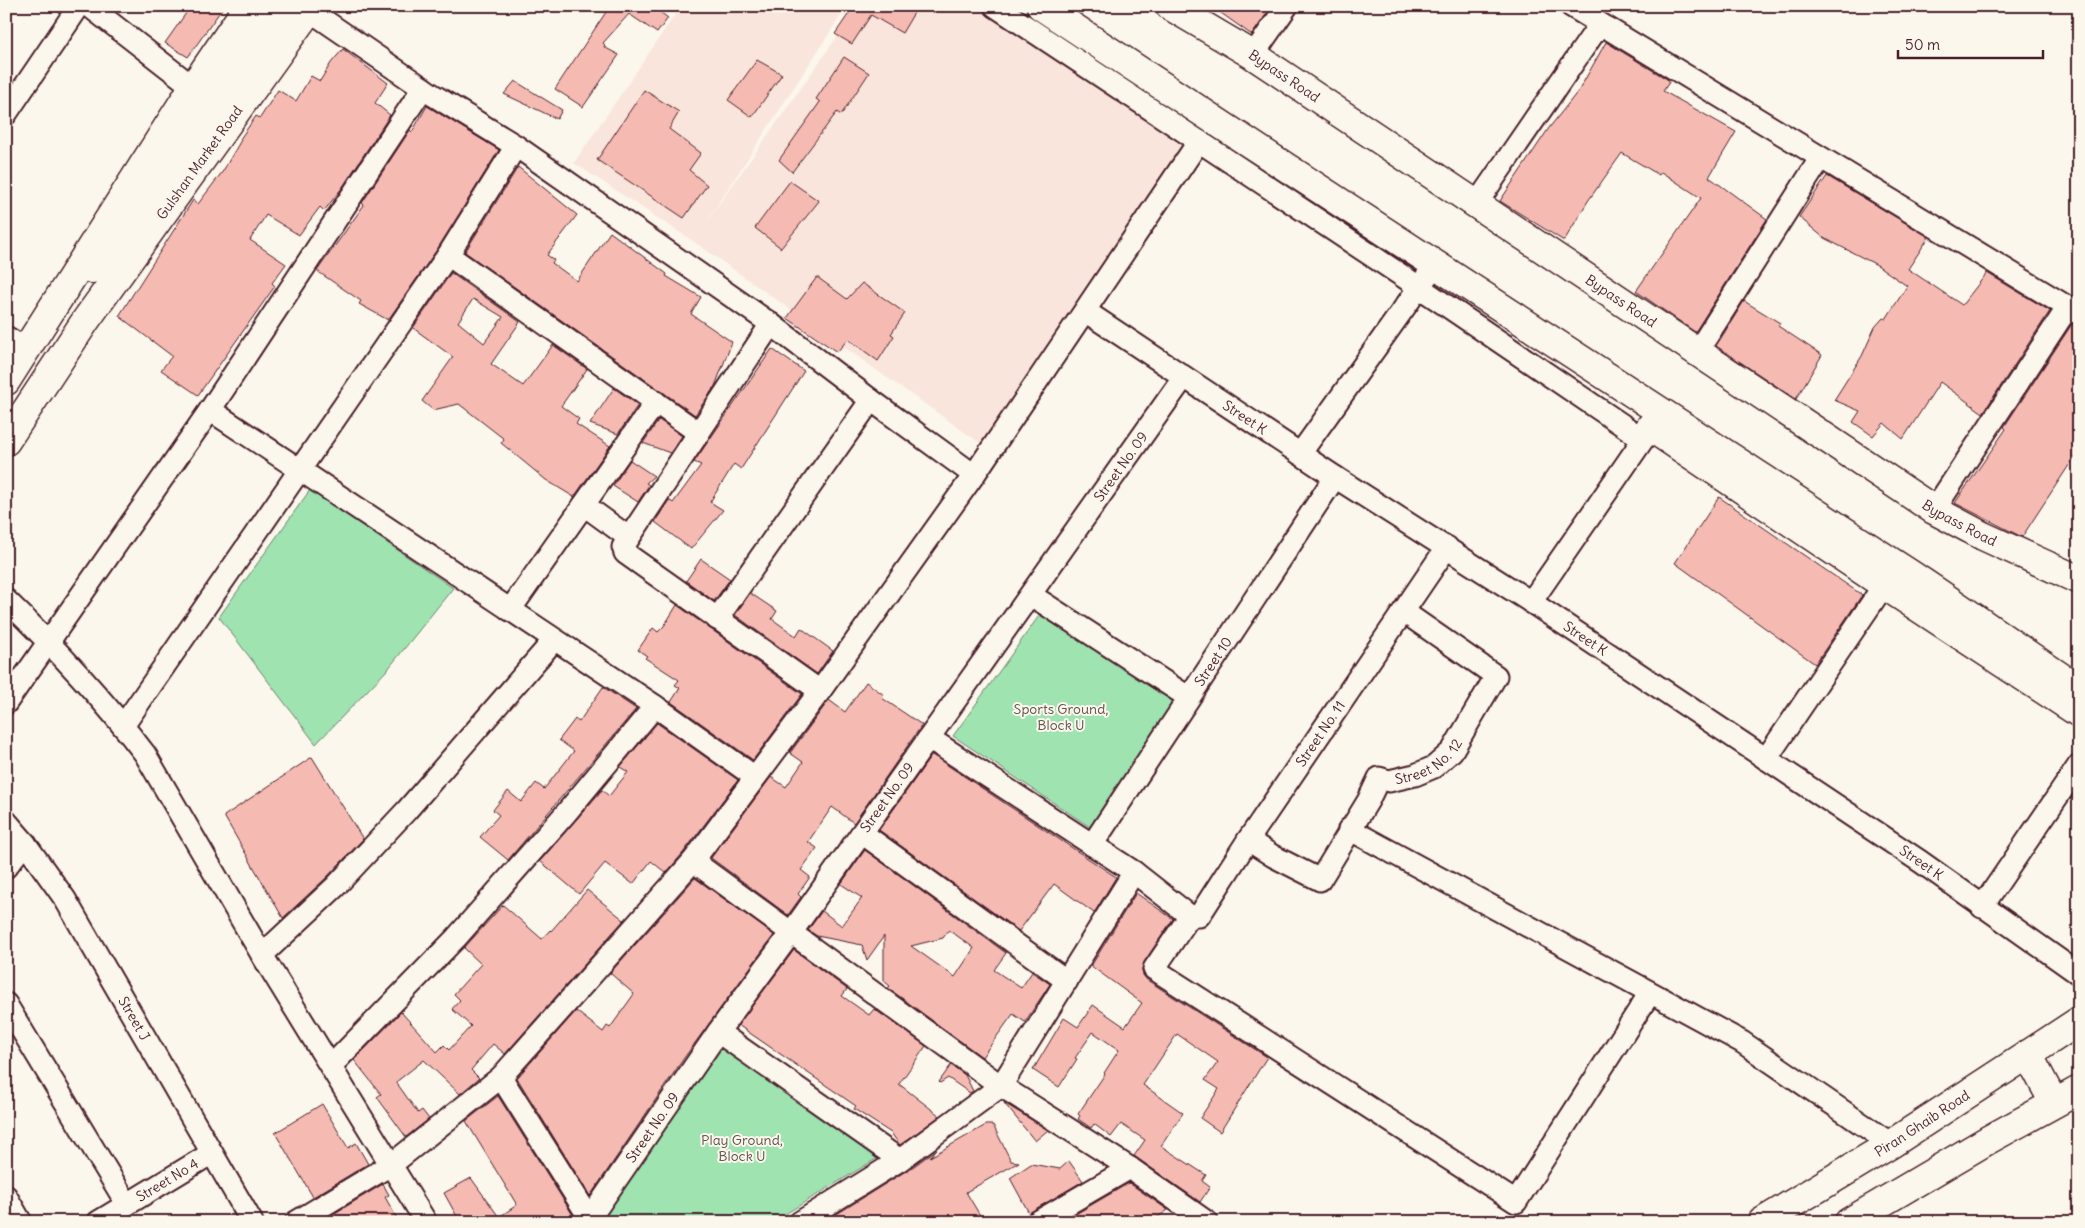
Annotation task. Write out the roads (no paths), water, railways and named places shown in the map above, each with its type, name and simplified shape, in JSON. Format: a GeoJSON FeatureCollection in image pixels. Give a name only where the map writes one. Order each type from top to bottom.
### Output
{"type":"FeatureCollection","features":[{"type":"Feature","properties":{"kind":"main road","name":"Gulshan Market Road"},"geometry":{"type":"LineString","coordinates":[[49,313],[193,87],[248,6]]}},
{"type":"Feature","properties":{"kind":"main road","name":"Gulshan Market Road"},"geometry":{"type":"LineString","coordinates":[[6,381],[16,343],[49,313],[120,239],[280,6]]}},
{"type":"Feature","properties":{"kind":"main road"},"geometry":{"type":"LineString","coordinates":[[1041,6],[1426,276],[1591,367],[1897,565],[2079,689]]}},
{"type":"Feature","properties":{"kind":"main road","name":"Bypass Road"},"geometry":{"type":"LineString","coordinates":[[1170,6],[1252,56],[1934,510],[1983,536],[2079,580]]}},
{"type":"Feature","properties":{"kind":"main road","name":"Gulshan Market Road"},"geometry":{"type":"LineString","coordinates":[[6,441],[86,320],[310,8]]}},
{"type":"Feature","properties":{"kind":"main road","name":"Gulshan Market Road"},"geometry":{"type":"LineString","coordinates":[[86,320],[120,239]]}},
{"type":"Feature","properties":{"kind":"main road"},"geometry":{"type":"LineString","coordinates":[[1591,367],[1647,434],[1884,585],[2079,713]]}},
{"type":"Feature","properties":{"kind":"main road","name":"Piran Ghaib Road"},"geometry":{"type":"LineString","coordinates":[[1762,1222],[1890,1144],[2079,1021]]}},
{"type":"Feature","properties":{"kind":"main road"},"geometry":{"type":"LineString","coordinates":[[2028,1054],[2054,1103]]}},
{"type":"Feature","properties":{"kind":"main road"},"geometry":{"type":"LineString","coordinates":[[1849,1222],[2079,1090]]}},
{"type":"Feature","properties":{"kind":"street"},"geometry":{"type":"LineString","coordinates":[[6,114],[79,6]]}},
{"type":"Feature","properties":{"kind":"street"},"geometry":{"type":"LineString","coordinates":[[89,6],[193,87]]}},
{"type":"Feature","properties":{"kind":"street"},"geometry":{"type":"LineString","coordinates":[[995,6],[1199,141],[1426,276],[1647,434],[1531,602]]}},
{"type":"Feature","properties":{"kind":"street"},"geometry":{"type":"LineString","coordinates":[[1252,56],[1287,6]]}},
{"type":"Feature","properties":{"kind":"street"},"geometry":{"type":"LineString","coordinates":[[1571,6],[1820,159],[2073,310],[1934,510]]}},
{"type":"Feature","properties":{"kind":"street"},"geometry":{"type":"LineString","coordinates":[[310,8],[423,88],[516,146],[771,324],[974,475]]}},
{"type":"Feature","properties":{"kind":"street"},"geometry":{"type":"LineString","coordinates":[[1476,204],[1600,24]]}},
{"type":"Feature","properties":{"kind":"street"},"geometry":{"type":"LineString","coordinates":[[6,703],[210,410],[423,88]]}},
{"type":"Feature","properties":{"kind":"street"},"geometry":{"type":"LineString","coordinates":[[296,1222],[392,1164],[501,1077],[692,861],[820,691],[974,475],[1199,141]]}},
{"type":"Feature","properties":{"kind":"street"},"geometry":{"type":"LineString","coordinates":[[123,726],[448,255],[516,146]]}},
{"type":"Feature","properties":{"kind":"street"},"geometry":{"type":"LineString","coordinates":[[1696,352],[1820,159]]}},
{"type":"Feature","properties":{"kind":"street"},"geometry":{"type":"LineString","coordinates":[[448,255],[698,433]]}},
{"type":"Feature","properties":{"kind":"street"},"geometry":{"type":"LineString","coordinates":[[1300,454],[1426,276]]}},
{"type":"Feature","properties":{"kind":"street","name":"Street K"},"geometry":{"type":"LineString","coordinates":[[1085,311],[1335,477],[1531,602],[1921,862],[2079,974]]}},
{"type":"Feature","properties":{"kind":"street"},"geometry":{"type":"LineString","coordinates":[[771,324],[623,547],[625,553],[820,691]]}},
{"type":"Feature","properties":{"kind":"street","name":"Street No. 09"},"geometry":{"type":"LineString","coordinates":[[591,1220],[718,1032],[791,933],[1184,377]]}},
{"type":"Feature","properties":{"kind":"street"},"geometry":{"type":"LineString","coordinates":[[717,619],[871,400]]}},
{"type":"Feature","properties":{"kind":"street"},"geometry":{"type":"LineString","coordinates":[[510,610],[656,402]]}},
{"type":"Feature","properties":{"kind":"street"},"geometry":{"type":"LineString","coordinates":[[210,410],[300,468],[655,706],[755,777]]}},
{"type":"Feature","properties":{"kind":"street","name":"Street 10"},"geometry":{"type":"LineString","coordinates":[[1092,845],[1335,477]]}},
{"type":"Feature","properties":{"kind":"street"},"geometry":{"type":"LineString","coordinates":[[584,505],[628,537]]}},
{"type":"Feature","properties":{"kind":"street","name":"Street No. 11"},"geometry":{"type":"LineString","coordinates":[[1190,916],[1199,916],[1204,910],[1248,840],[1447,547]]}},
{"type":"Feature","properties":{"kind":"street"},"geometry":{"type":"LineString","coordinates":[[1766,759],[1884,585]]}},
{"type":"Feature","properties":{"kind":"street"},"geometry":{"type":"LineString","coordinates":[[1031,594],[1188,697]]}},
{"type":"Feature","properties":{"kind":"street"},"geometry":{"type":"LineString","coordinates":[[6,600],[48,641],[123,726],[145,754],[262,954],[332,1065],[426,1222]]}},
{"type":"Feature","properties":{"kind":"street","name":"Street No. 12"},"geometry":{"type":"LineString","coordinates":[[1248,840],[1272,856],[1320,880],[1349,829],[1368,801],[1379,778],[1389,781],[1415,775],[1434,768],[1452,752],[1496,676],[1404,612]]}},
{"type":"Feature","properties":{"kind":"street"},"geometry":{"type":"LineString","coordinates":[[262,954],[335,888],[407,810],[554,640]]}},
{"type":"Feature","properties":{"kind":"street"},"geometry":{"type":"LineString","coordinates":[[332,1065],[456,938],[566,813],[655,706]]}},
{"type":"Feature","properties":{"kind":"street"},"geometry":{"type":"LineString","coordinates":[[929,738],[1134,872],[1190,916],[1154,969],[1516,1202],[1650,992]]}},
{"type":"Feature","properties":{"kind":"street"},"geometry":{"type":"LineString","coordinates":[[1982,907],[2079,765]]}},
{"type":"Feature","properties":{"kind":"street","name":"Street J"},"geometry":{"type":"LineString","coordinates":[[6,821],[25,844],[64,900],[252,1222]]}},
{"type":"Feature","properties":{"kind":"street"},"geometry":{"type":"LineString","coordinates":[[1349,829],[1742,1042],[1890,1144]]}},
{"type":"Feature","properties":{"kind":"street"},"geometry":{"type":"LineString","coordinates":[[862,833],[1067,980]]}},
{"type":"Feature","properties":{"kind":"street"},"geometry":{"type":"LineString","coordinates":[[6,867],[25,844]]}},
{"type":"Feature","properties":{"kind":"street"},"geometry":{"type":"LineString","coordinates":[[692,861],[1001,1086],[1130,1168],[1206,1222]]}},
{"type":"Feature","properties":{"kind":"street"},"geometry":{"type":"LineString","coordinates":[[800,1222],[900,1160],[1001,1086],[1134,872]]}},
{"type":"Feature","properties":{"kind":"street"},"geometry":{"type":"LineString","coordinates":[[6,1004],[127,1204]]}},
{"type":"Feature","properties":{"kind":"street"},"geometry":{"type":"LineString","coordinates":[[718,1032],[900,1160]]}},
{"type":"Feature","properties":{"kind":"street"},"geometry":{"type":"LineString","coordinates":[[501,1077],[591,1220]]}},
{"type":"Feature","properties":{"kind":"street","name":"Street No 4"},"geometry":{"type":"LineString","coordinates":[[98,1222],[212,1153]]}},
{"type":"Feature","properties":{"kind":"street"},"geometry":{"type":"LineString","coordinates":[[1037,1222],[1130,1168]]}},
{"type":"Feature","properties":{"kind":"street"},"geometry":{"type":"LineString","coordinates":[[6,1196],[21,1222]]}},
{"type":"Feature","properties":{"kind":"park label","name":"Sports Ground, Block U"},"geometry":{"type":"Point","coordinates":[1061,718]}},
{"type":"Feature","properties":{"kind":"park label","name":"Play Ground, Block U"},"geometry":{"type":"Point","coordinates":[742,1148]}}]}
